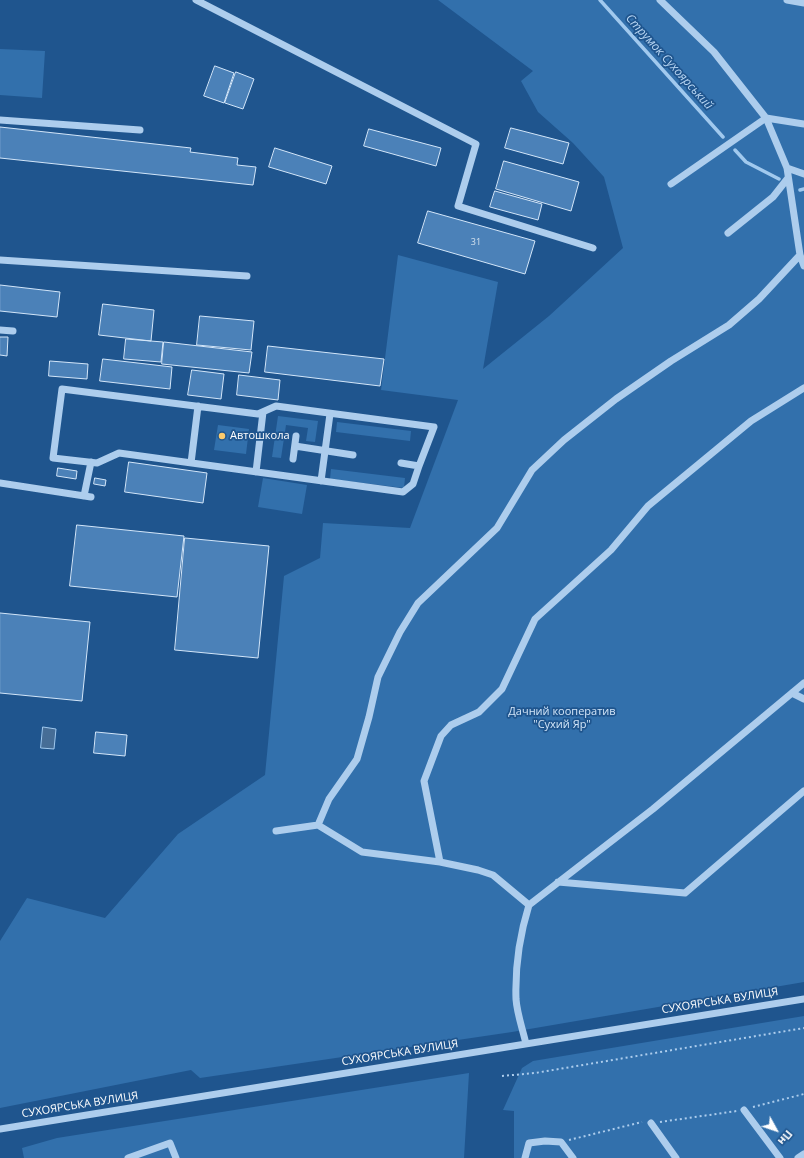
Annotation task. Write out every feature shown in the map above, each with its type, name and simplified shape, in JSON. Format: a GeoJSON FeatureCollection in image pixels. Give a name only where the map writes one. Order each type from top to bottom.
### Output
{"type":"FeatureCollection","features":[{"type":"Feature","properties":{"kind":"street"},"geometry":{"type":"LineString","coordinates":[[196,0],[476,144],[458,206],[593,248]]}},
{"type":"Feature","properties":{"kind":"street"},"geometry":{"type":"LineString","coordinates":[[660,0],[714,52],[766,118],[787,168],[800,256],[804,266]]}},
{"type":"Feature","properties":{"kind":"street"},"geometry":{"type":"LineString","coordinates":[[787,0],[804,3]]}},
{"type":"Feature","properties":{"kind":"street"},"geometry":{"type":"LineString","coordinates":[[671,184],[766,118],[804,124]]}},
{"type":"Feature","properties":{"kind":"street"},"geometry":{"type":"LineString","coordinates":[[0,120],[140,130]]}},
{"type":"Feature","properties":{"kind":"street"},"geometry":{"type":"LineString","coordinates":[[787,168],[804,174]]}},
{"type":"Feature","properties":{"kind":"street"},"geometry":{"type":"LineString","coordinates":[[728,233],[773,197],[788,178]]}},
{"type":"Feature","properties":{"kind":"street"},"geometry":{"type":"LineString","coordinates":[[318,825],[329,799],[357,759],[369,717],[378,677],[400,632],[418,603],[497,528],[532,470],[564,440],[616,398],[671,361],[729,325],[759,299],[800,256]]}},
{"type":"Feature","properties":{"kind":"street"},"geometry":{"type":"LineString","coordinates":[[0,260],[247,276]]}},
{"type":"Feature","properties":{"kind":"street"},"geometry":{"type":"LineString","coordinates":[[0,330],[13,332]]}},
{"type":"Feature","properties":{"kind":"street"},"geometry":{"type":"LineString","coordinates":[[440,862],[424,781],[441,736],[451,725],[479,712],[502,689],[535,619],[611,550],[648,506],[751,421],[804,388]]}},
{"type":"Feature","properties":{"kind":"street"},"geometry":{"type":"LineString","coordinates":[[62,389],[198,406],[258,414],[276,406],[434,427],[413,484],[403,492],[119,453],[97,463],[53,458],[62,389]]}},
{"type":"Feature","properties":{"kind":"street"},"geometry":{"type":"LineString","coordinates":[[191,463],[198,406]]}},
{"type":"Feature","properties":{"kind":"street"},"geometry":{"type":"LineString","coordinates":[[256,472],[263,412]]}},
{"type":"Feature","properties":{"kind":"street"},"geometry":{"type":"LineString","coordinates":[[321,481],[330,414]]}},
{"type":"Feature","properties":{"kind":"street"},"geometry":{"type":"LineString","coordinates":[[293,458],[296,436]]}},
{"type":"Feature","properties":{"kind":"street"},"geometry":{"type":"LineString","coordinates":[[295,446],[353,455]]}},
{"type":"Feature","properties":{"kind":"street"},"geometry":{"type":"LineString","coordinates":[[0,483],[88,497],[91,462]]}},
{"type":"Feature","properties":{"kind":"street"},"geometry":{"type":"LineString","coordinates":[[401,464],[420,466]]}},
{"type":"Feature","properties":{"kind":"street"},"geometry":{"type":"LineString","coordinates":[[526,1044],[516,1000],[524,922],[529,905],[653,809],[804,683]]}},
{"type":"Feature","properties":{"kind":"street"},"geometry":{"type":"LineString","coordinates":[[792,693],[804,699]]}},
{"type":"Feature","properties":{"kind":"street"},"geometry":{"type":"LineString","coordinates":[[558,882],[685,892],[804,791]]}},
{"type":"Feature","properties":{"kind":"street"},"geometry":{"type":"LineString","coordinates":[[276,831],[318,825],[362,852],[440,862],[493,875],[529,905]]}},
{"type":"Feature","properties":{"kind":"street","name":"СУХОЯРСЬКА ВУЛИЦЯ"},"geometry":{"type":"LineString","coordinates":[[0,1129],[804,999]]}},
{"type":"Feature","properties":{"kind":"street"},"geometry":{"type":"LineString","coordinates":[[744,1110],[780,1158]]}},
{"type":"Feature","properties":{"kind":"street"},"geometry":{"type":"LineString","coordinates":[[651,1123],[676,1158]]}},
{"type":"Feature","properties":{"kind":"street"},"geometry":{"type":"LineString","coordinates":[[525,1158],[529,1143],[545,1141],[561,1142],[573,1158]]}},
{"type":"Feature","properties":{"kind":"street"},"geometry":{"type":"LineString","coordinates":[[128,1158],[170,1143],[176,1158]]}},
{"type":"Feature","properties":{"kind":"street"},"geometry":{"type":"LineString","coordinates":[[798,1158],[804,1154]]}},
{"type":"Feature","properties":{"kind":"path"},"geometry":{"type":"LineString","coordinates":[[502,1076],[535,1073],[804,1028]]}},
{"type":"Feature","properties":{"kind":"path"},"geometry":{"type":"LineString","coordinates":[[561,1142],[640,1121],[651,1123],[744,1110],[804,1094]]}},
{"type":"Feature","properties":{"kind":"green space","name":"Дачний кооператив \"Сухий Яр\""},"geometry":{"type":"Polygon","coordinates":[[[438,0],[804,0],[804,982],[512,1032],[200,1078],[191,1070],[0,1108],[0,941],[27,898],[105,918],[178,834],[265,775],[284,576],[320,558],[323,523],[410,528],[458,400],[381,390],[398,255],[498,282],[483,369],[549,316],[623,248],[604,177],[573,143],[538,112],[521,81],[533,71],[438,0]]]}},
{"type":"Feature","properties":{"kind":"green space"},"geometry":{"type":"Polygon","coordinates":[[[0,49],[45,51],[42,98],[0,95],[0,49]]]}},
{"type":"Feature","properties":{"kind":"green space"},"geometry":{"type":"Polygon","coordinates":[[[278,416],[318,421],[315,442],[306,441],[308,428],[286,425],[281,458],[272,457],[278,416]]]}},
{"type":"Feature","properties":{"kind":"green space"},"geometry":{"type":"Polygon","coordinates":[[[337,422],[411,431],[410,441],[336,432],[337,422]]]}},
{"type":"Feature","properties":{"kind":"green space"},"geometry":{"type":"Polygon","coordinates":[[[218,425],[249,429],[246,454],[214,450],[218,425]]]}},
{"type":"Feature","properties":{"kind":"green space"},"geometry":{"type":"Polygon","coordinates":[[[331,469],[405,478],[404,488],[330,479],[331,469]]]}},
{"type":"Feature","properties":{"kind":"green space"},"geometry":{"type":"Polygon","coordinates":[[[263,478],[307,485],[302,514],[258,507],[263,478]]]}},
{"type":"Feature","properties":{"kind":"green space"},"geometry":{"type":"Polygon","coordinates":[[[804,1016],[804,1158],[514,1158],[514,1111],[503,1110],[522,1068],[533,1061],[804,1016]]]}},
{"type":"Feature","properties":{"kind":"green space"},"geometry":{"type":"Polygon","coordinates":[[[469,1073],[464,1158],[24,1158],[22,1148],[57,1138],[469,1073]]]}},
{"type":"Feature","properties":{"kind":"shaded area"},"geometry":{"type":"Polygon","coordinates":[[[43,727],[56,729],[54,749],[41,748],[43,727]]]}},
{"type":"Feature","properties":{"kind":"building"},"geometry":{"type":"Polygon","coordinates":[[[215,66],[234,73],[224,103],[204,96],[215,66]]]}},
{"type":"Feature","properties":{"kind":"building"},"geometry":{"type":"Polygon","coordinates":[[[236,72],[254,79],[243,109],[225,103],[236,72]]]}},
{"type":"Feature","properties":{"kind":"building"},"geometry":{"type":"Polygon","coordinates":[[[0,127],[191,148],[190,152],[238,158],[237,165],[256,167],[253,185],[0,158],[0,127]]]}},
{"type":"Feature","properties":{"kind":"building"},"geometry":{"type":"Polygon","coordinates":[[[511,128],[569,143],[563,164],[505,148],[511,128]]]}},
{"type":"Feature","properties":{"kind":"building"},"geometry":{"type":"Polygon","coordinates":[[[369,129],[441,148],[436,166],[364,146],[369,129]]]}},
{"type":"Feature","properties":{"kind":"building"},"geometry":{"type":"Polygon","coordinates":[[[275,148],[332,166],[326,184],[269,167],[275,148]]]}},
{"type":"Feature","properties":{"kind":"building"},"geometry":{"type":"Polygon","coordinates":[[[504,161],[579,182],[571,211],[496,189],[504,161]]]}},
{"type":"Feature","properties":{"kind":"building"},"geometry":{"type":"Polygon","coordinates":[[[495,191],[542,204],[538,220],[490,207],[495,191]]]}},
{"type":"Feature","properties":{"kind":"building"},"geometry":{"type":"Polygon","coordinates":[[[428,211],[535,241],[525,274],[418,243],[428,211]]]}},
{"type":"Feature","properties":{"kind":"building"},"geometry":{"type":"Polygon","coordinates":[[[0,285],[60,292],[57,317],[0,311],[0,285]]]}},
{"type":"Feature","properties":{"kind":"building"},"geometry":{"type":"Polygon","coordinates":[[[103,304],[154,310],[151,341],[99,335],[103,304]]]}},
{"type":"Feature","properties":{"kind":"building"},"geometry":{"type":"Polygon","coordinates":[[[200,316],[254,321],[251,350],[197,345],[200,316]]]}},
{"type":"Feature","properties":{"kind":"building"},"geometry":{"type":"Polygon","coordinates":[[[0,337],[8,337],[7,356],[0,355],[0,337]]]}},
{"type":"Feature","properties":{"kind":"building"},"geometry":{"type":"Polygon","coordinates":[[[126,339],[163,342],[161,362],[124,359],[126,339]]]}},
{"type":"Feature","properties":{"kind":"building"},"geometry":{"type":"Polygon","coordinates":[[[164,342],[252,352],[249,373],[162,364],[164,342]]]}},
{"type":"Feature","properties":{"kind":"building"},"geometry":{"type":"Polygon","coordinates":[[[268,346],[384,359],[380,386],[265,372],[268,346]]]}},
{"type":"Feature","properties":{"kind":"building"},"geometry":{"type":"Polygon","coordinates":[[[103,359],[172,367],[170,389],[100,381],[103,359]]]}},
{"type":"Feature","properties":{"kind":"building"},"geometry":{"type":"Polygon","coordinates":[[[50,361],[88,364],[87,379],[49,376],[50,361]]]}},
{"type":"Feature","properties":{"kind":"building"},"geometry":{"type":"Polygon","coordinates":[[[192,370],[224,374],[221,399],[188,395],[192,370]]]}},
{"type":"Feature","properties":{"kind":"building"},"geometry":{"type":"Polygon","coordinates":[[[239,375],[280,380],[278,400],[237,395],[239,375]]]}},
{"type":"Feature","properties":{"kind":"building"},"geometry":{"type":"Polygon","coordinates":[[[129,462],[207,473],[203,503],[125,492],[129,462]]]}},
{"type":"Feature","properties":{"kind":"building"},"geometry":{"type":"Polygon","coordinates":[[[58,468],[77,471],[76,479],[57,476],[58,468]]]}},
{"type":"Feature","properties":{"kind":"building"},"geometry":{"type":"Polygon","coordinates":[[[95,478],[106,480],[105,486],[94,484],[95,478]]]}},
{"type":"Feature","properties":{"kind":"building"},"geometry":{"type":"Polygon","coordinates":[[[77,525],[184,536],[177,597],[70,586],[77,525]]]}},
{"type":"Feature","properties":{"kind":"building"},"geometry":{"type":"Polygon","coordinates":[[[185,538],[269,546],[258,658],[175,650],[185,538]]]}},
{"type":"Feature","properties":{"kind":"building"},"geometry":{"type":"Polygon","coordinates":[[[0,613],[90,622],[82,701],[0,693],[0,613]]]}},
{"type":"Feature","properties":{"kind":"building"},"geometry":{"type":"Polygon","coordinates":[[[96,732],[127,735],[125,756],[94,753],[96,732]]]}},
{"type":"Feature","properties":{"kind":"waterway","name":"Струмок Сухоярський"},"geometry":{"type":"LineString","coordinates":[[600,0],[723,137]]}},
{"type":"Feature","properties":{"kind":"waterway","name":"Струмок Сухоярський"},"geometry":{"type":"LineString","coordinates":[[735,150],[746,162],[779,179]]}},
{"type":"Feature","properties":{"kind":"waterway","name":"Струмок Сухоярський"},"geometry":{"type":"LineString","coordinates":[[800,190],[804,189]]}},
{"type":"Feature","properties":{"kind":"place","name":"Автошкола"},"geometry":{"type":"Point","coordinates":[222,436]}}]}
